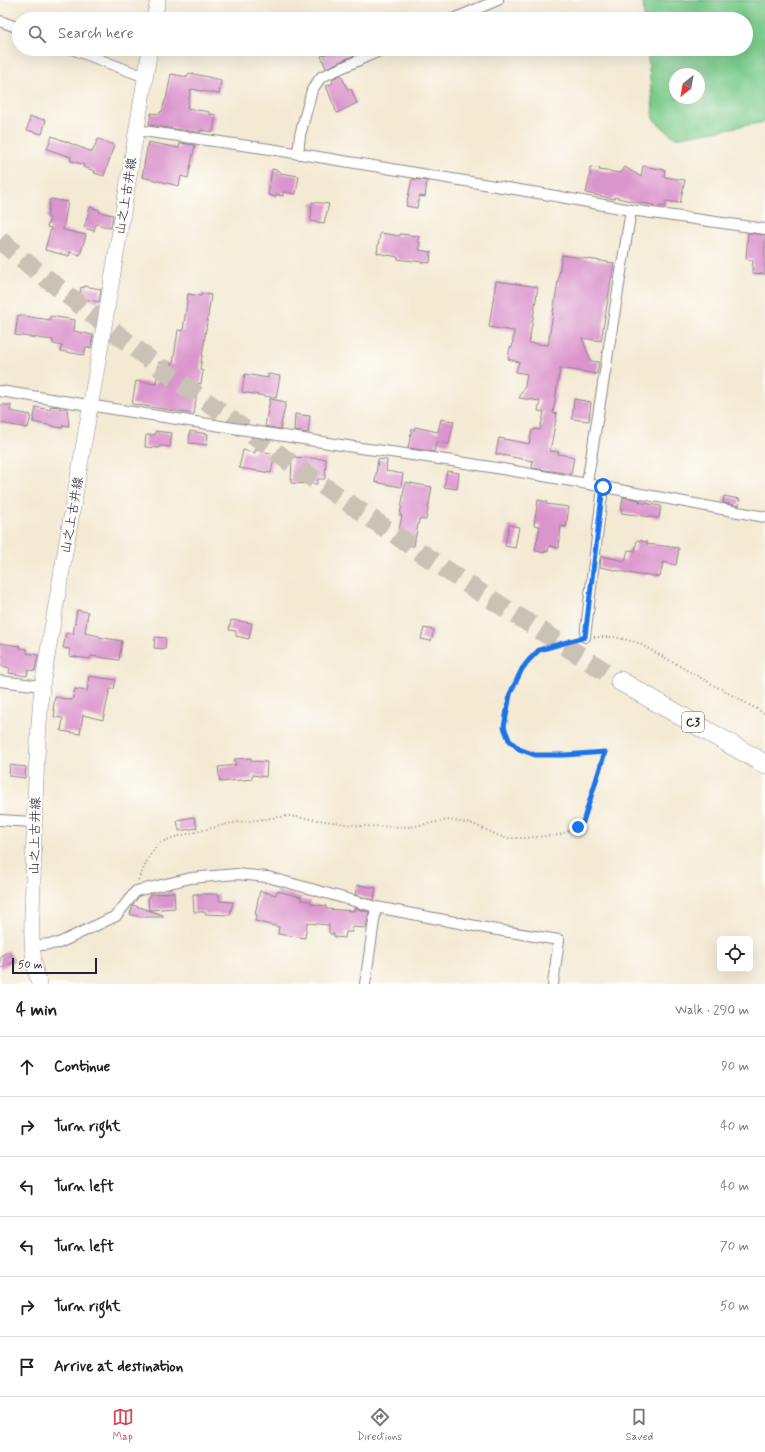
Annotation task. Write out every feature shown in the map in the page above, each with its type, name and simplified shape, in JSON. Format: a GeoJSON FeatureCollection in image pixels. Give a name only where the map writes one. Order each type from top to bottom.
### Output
{"type":"FeatureCollection","features":[{"type":"Feature","properties":{"kind":"highway","name":"C3"},"geometry":{"type":"LineString","coordinates":[[620,681],[765,764]]}},
{"type":"Feature","properties":{"kind":"main road"},"geometry":{"type":"LineString","coordinates":[[155,12],[158,0]]}},
{"type":"Feature","properties":{"kind":"main road","name":"山之上古井線"},"geometry":{"type":"LineString","coordinates":[[39,984],[34,969],[31,929],[33,822],[42,686],[149,56]]}},
{"type":"Feature","properties":{"kind":"street"},"geometry":{"type":"LineString","coordinates":[[470,12],[498,0]]}},
{"type":"Feature","properties":{"kind":"street"},"geometry":{"type":"LineString","coordinates":[[0,20],[12,25]]}},
{"type":"Feature","properties":{"kind":"street"},"geometry":{"type":"LineString","coordinates":[[90,56],[145,77]]}},
{"type":"Feature","properties":{"kind":"street"},"geometry":{"type":"LineString","coordinates":[[298,154],[300,135],[312,90],[320,77],[368,56]]}},
{"type":"Feature","properties":{"kind":"street"},"geometry":{"type":"LineString","coordinates":[[136,130],[298,154],[550,195],[631,210],[765,229]]}},
{"type":"Feature","properties":{"kind":"street"},"geometry":{"type":"LineString","coordinates":[[587,483],[631,210]]}},
{"type":"Feature","properties":{"kind":"street"},"geometry":{"type":"LineString","coordinates":[[0,392],[360,448],[412,454],[587,483],[765,517]]}},
{"type":"Feature","properties":{"kind":"street"},"geometry":{"type":"LineString","coordinates":[[585,637],[603,487]]}},
{"type":"Feature","properties":{"kind":"street"},"geometry":{"type":"LineString","coordinates":[[0,681],[42,686]]}},
{"type":"Feature","properties":{"kind":"street"},"geometry":{"type":"LineString","coordinates":[[0,820],[33,822]]}},
{"type":"Feature","properties":{"kind":"street"},"geometry":{"type":"LineString","coordinates":[[32,946],[59,943],[116,916],[136,891],[191,878],[236,874],[268,877],[376,906],[559,940],[553,984]]}},
{"type":"Feature","properties":{"kind":"street"},"geometry":{"type":"LineString","coordinates":[[365,984],[376,906]]}},
{"type":"Feature","properties":{"kind":"path"},"geometry":{"type":"LineString","coordinates":[[136,891],[138,880],[150,855],[159,842],[232,823],[290,816],[361,826],[410,828],[447,820],[473,824],[504,838],[559,835],[578,827],[583,822],[605,752],[565,755],[535,755],[519,749],[509,740],[504,727],[510,694],[522,669],[539,650],[585,637],[615,637],[638,643],[764,713],[765,712]]}},
{"type":"Feature","properties":{"kind":"green space"},"geometry":{"type":"Polygon","coordinates":[[[643,0],[765,0],[765,122],[675,138],[654,120],[648,56],[753,56],[753,12],[644,12],[643,0]]]}},
{"type":"Feature","properties":{"kind":"building"},"geometry":{"type":"Polygon","coordinates":[[[321,56],[353,56],[326,68],[321,56]]]}},
{"type":"Feature","properties":{"kind":"building"},"geometry":{"type":"Polygon","coordinates":[[[190,73],[221,80],[219,94],[191,89],[187,108],[209,112],[209,114],[216,115],[213,132],[201,130],[201,132],[197,132],[149,125],[151,113],[160,114],[161,111],[162,112],[171,74],[188,77],[188,74],[190,73]]]}},
{"type":"Feature","properties":{"kind":"building"},"geometry":{"type":"Polygon","coordinates":[[[341,75],[348,90],[351,89],[357,103],[337,113],[326,86],[333,83],[332,79],[341,75]]]}},
{"type":"Feature","properties":{"kind":"building"},"geometry":{"type":"Polygon","coordinates":[[[30,117],[46,120],[42,134],[27,130],[30,117]]]}},
{"type":"Feature","properties":{"kind":"building"},"geometry":{"type":"Polygon","coordinates":[[[52,136],[92,152],[98,139],[114,145],[104,176],[94,173],[95,171],[83,167],[84,165],[70,160],[71,157],[47,149],[52,136]]]}},
{"type":"Feature","properties":{"kind":"building"},"geometry":{"type":"Polygon","coordinates":[[[148,142],[179,148],[180,143],[195,145],[188,178],[181,176],[179,186],[142,177],[148,142]]]}},
{"type":"Feature","properties":{"kind":"building"},"geometry":{"type":"Polygon","coordinates":[[[643,166],[665,170],[664,177],[685,180],[680,203],[666,201],[665,207],[586,193],[590,176],[590,167],[600,168],[599,170],[621,173],[625,167],[641,177],[643,166]]]}},
{"type":"Feature","properties":{"kind":"building"},"geometry":{"type":"Polygon","coordinates":[[[272,169],[280,171],[280,173],[299,176],[296,194],[283,192],[283,196],[276,194],[276,197],[268,195],[272,169]]]}},
{"type":"Feature","properties":{"kind":"building"},"geometry":{"type":"Polygon","coordinates":[[[412,179],[427,181],[425,197],[419,196],[417,208],[406,206],[412,179]]]}},
{"type":"Feature","properties":{"kind":"building"},"geometry":{"type":"Polygon","coordinates":[[[50,199],[68,202],[63,230],[86,235],[80,255],[70,252],[69,256],[45,250],[51,228],[47,227],[50,218],[47,218],[50,199]]]}},
{"type":"Feature","properties":{"kind":"building"},"geometry":{"type":"Polygon","coordinates":[[[312,202],[329,204],[324,223],[311,221],[312,202]]]}},
{"type":"Feature","properties":{"kind":"building"},"geometry":{"type":"Polygon","coordinates":[[[90,207],[100,210],[99,212],[113,215],[111,228],[96,224],[94,231],[84,228],[90,207]]]}},
{"type":"Feature","properties":{"kind":"building"},"geometry":{"type":"Polygon","coordinates":[[[380,233],[400,236],[400,234],[419,236],[419,250],[431,252],[430,263],[397,259],[398,257],[377,253],[380,233]]]}},
{"type":"Feature","properties":{"kind":"building"},"geometry":{"type":"Polygon","coordinates":[[[748,233],[765,235],[765,274],[752,273],[753,260],[746,259],[748,233]]]}},
{"type":"Feature","properties":{"kind":"building"},"geometry":{"type":"Polygon","coordinates":[[[562,255],[614,263],[601,341],[582,338],[591,361],[599,362],[597,374],[560,368],[553,413],[557,414],[550,451],[559,452],[558,454],[574,457],[571,474],[532,468],[533,461],[496,454],[499,438],[529,444],[532,430],[540,430],[544,412],[538,411],[540,401],[519,398],[525,386],[527,374],[516,372],[519,362],[508,359],[510,347],[512,348],[514,331],[489,327],[496,281],[538,287],[529,343],[548,345],[562,255]]]}},
{"type":"Feature","properties":{"kind":"building"},"geometry":{"type":"Polygon","coordinates":[[[84,286],[101,289],[99,302],[79,298],[81,287],[84,288],[84,286]]]}},
{"type":"Feature","properties":{"kind":"building"},"geometry":{"type":"Polygon","coordinates":[[[201,293],[211,295],[200,370],[203,371],[201,384],[198,383],[194,414],[132,404],[136,381],[156,384],[159,362],[173,364],[178,330],[183,331],[188,294],[201,296],[201,293]]]}},
{"type":"Feature","properties":{"kind":"building"},"geometry":{"type":"Polygon","coordinates":[[[18,315],[50,320],[50,316],[75,320],[74,331],[93,335],[91,348],[86,347],[84,355],[60,351],[62,346],[53,344],[53,340],[15,335],[18,315]]]}},
{"type":"Feature","properties":{"kind":"building"},"geometry":{"type":"Polygon","coordinates":[[[245,374],[268,378],[268,374],[280,376],[276,398],[242,392],[245,374]]]}},
{"type":"Feature","properties":{"kind":"building"},"geometry":{"type":"Polygon","coordinates":[[[270,399],[286,402],[280,429],[265,426],[270,399]]]}},
{"type":"Feature","properties":{"kind":"building"},"geometry":{"type":"Polygon","coordinates":[[[574,399],[591,402],[589,421],[572,419],[574,399]]]}},
{"type":"Feature","properties":{"kind":"building"},"geometry":{"type":"Polygon","coordinates":[[[0,405],[11,405],[10,411],[31,415],[28,428],[0,423],[0,405]]]}},
{"type":"Feature","properties":{"kind":"building"},"geometry":{"type":"Polygon","coordinates":[[[51,406],[60,407],[60,409],[67,408],[69,426],[63,425],[62,428],[33,422],[36,407],[50,410],[51,406]]]}},
{"type":"Feature","properties":{"kind":"building"},"geometry":{"type":"Polygon","coordinates":[[[295,414],[310,416],[308,433],[294,431],[295,414]]]}},
{"type":"Feature","properties":{"kind":"building"},"geometry":{"type":"Polygon","coordinates":[[[441,419],[454,421],[449,444],[436,442],[434,452],[408,448],[412,429],[414,430],[415,427],[438,432],[441,419]]]}},
{"type":"Feature","properties":{"kind":"building"},"geometry":{"type":"Polygon","coordinates":[[[155,431],[172,433],[170,447],[145,447],[146,435],[155,435],[155,431]]]}},
{"type":"Feature","properties":{"kind":"building"},"geometry":{"type":"Polygon","coordinates":[[[190,431],[208,434],[207,445],[189,443],[190,431]]]}},
{"type":"Feature","properties":{"kind":"building"},"geometry":{"type":"Polygon","coordinates":[[[243,450],[255,453],[255,450],[275,454],[271,473],[239,468],[243,450]]]}},
{"type":"Feature","properties":{"kind":"building"},"geometry":{"type":"Polygon","coordinates":[[[292,457],[326,459],[325,479],[318,479],[317,484],[291,483],[292,457]]]}},
{"type":"Feature","properties":{"kind":"building"},"geometry":{"type":"Polygon","coordinates":[[[378,459],[387,460],[386,471],[403,474],[401,487],[375,482],[378,459]]]}},
{"type":"Feature","properties":{"kind":"building"},"geometry":{"type":"Polygon","coordinates":[[[447,471],[459,473],[457,489],[444,487],[447,471]]]}},
{"type":"Feature","properties":{"kind":"building"},"geometry":{"type":"Polygon","coordinates":[[[405,482],[432,487],[426,520],[419,519],[414,546],[396,543],[402,516],[400,516],[405,482]]]}},
{"type":"Feature","properties":{"kind":"building"},"geometry":{"type":"Polygon","coordinates":[[[724,496],[740,499],[739,506],[723,503],[724,496]]]}},
{"type":"Feature","properties":{"kind":"building"},"geometry":{"type":"Polygon","coordinates":[[[623,497],[661,506],[659,518],[621,513],[623,497]]]}},
{"type":"Feature","properties":{"kind":"building"},"geometry":{"type":"Polygon","coordinates":[[[538,500],[547,502],[546,504],[569,507],[566,527],[561,526],[559,548],[549,546],[548,552],[545,551],[545,553],[535,551],[540,526],[534,525],[538,500]]]}},
{"type":"Feature","properties":{"kind":"building"},"geometry":{"type":"Polygon","coordinates":[[[509,525],[519,527],[515,548],[505,546],[509,525]]]}},
{"type":"Feature","properties":{"kind":"building"},"geometry":{"type":"Polygon","coordinates":[[[637,540],[647,542],[647,544],[679,548],[676,565],[663,562],[660,577],[644,574],[644,576],[600,567],[601,556],[625,561],[628,550],[635,551],[637,540]]]}},
{"type":"Feature","properties":{"kind":"building"},"geometry":{"type":"Polygon","coordinates":[[[77,610],[88,612],[85,633],[122,641],[119,660],[91,656],[90,659],[69,656],[70,649],[63,648],[66,633],[73,634],[77,610]]]}},
{"type":"Feature","properties":{"kind":"building"},"geometry":{"type":"Polygon","coordinates":[[[231,620],[252,623],[249,639],[236,636],[236,631],[229,630],[231,620]]]}},
{"type":"Feature","properties":{"kind":"building"},"geometry":{"type":"Polygon","coordinates":[[[424,628],[434,630],[431,641],[421,639],[424,628]]]}},
{"type":"Feature","properties":{"kind":"building"},"geometry":{"type":"Polygon","coordinates":[[[155,637],[166,638],[165,649],[154,648],[155,637]]]}},
{"type":"Feature","properties":{"kind":"building"},"geometry":{"type":"Polygon","coordinates":[[[0,643],[20,646],[20,648],[27,649],[27,653],[38,655],[35,671],[28,670],[27,676],[9,673],[10,668],[0,665],[0,643]]]}},
{"type":"Feature","properties":{"kind":"building"},"geometry":{"type":"Polygon","coordinates":[[[89,676],[116,680],[114,689],[110,689],[103,720],[83,715],[80,734],[61,731],[63,718],[54,717],[55,710],[53,710],[55,697],[72,700],[75,689],[87,691],[89,676]]]}},
{"type":"Feature","properties":{"kind":"building"},"geometry":{"type":"Polygon","coordinates":[[[251,758],[251,761],[267,762],[266,777],[252,775],[252,779],[220,782],[218,767],[236,765],[235,759],[251,758]]]}},
{"type":"Feature","properties":{"kind":"building"},"geometry":{"type":"Polygon","coordinates":[[[10,765],[26,767],[25,778],[9,776],[10,765]]]}},
{"type":"Feature","properties":{"kind":"building"},"geometry":{"type":"Polygon","coordinates":[[[194,817],[197,828],[179,831],[177,820],[194,817]]]}},
{"type":"Feature","properties":{"kind":"building"},"geometry":{"type":"Polygon","coordinates":[[[357,885],[376,888],[374,900],[355,895],[357,885]]]}},
{"type":"Feature","properties":{"kind":"building"},"geometry":{"type":"Polygon","coordinates":[[[260,891],[276,895],[277,891],[301,897],[301,900],[311,901],[311,904],[326,906],[326,909],[354,911],[354,908],[369,912],[366,928],[352,927],[352,932],[346,932],[345,938],[334,937],[334,934],[330,934],[329,925],[307,923],[305,938],[278,934],[279,927],[255,921],[260,891]]]}},
{"type":"Feature","properties":{"kind":"building"},"geometry":{"type":"Polygon","coordinates":[[[174,892],[175,908],[149,910],[149,895],[174,892]]]}},
{"type":"Feature","properties":{"kind":"building"},"geometry":{"type":"Polygon","coordinates":[[[193,894],[219,894],[219,901],[233,902],[230,915],[194,912],[193,894]]]}},
{"type":"Feature","properties":{"kind":"building"},"geometry":{"type":"Polygon","coordinates":[[[133,905],[163,915],[163,917],[140,917],[130,914],[133,905]]]}},
{"type":"Feature","properties":{"kind":"building"},"geometry":{"type":"Polygon","coordinates":[[[9,951],[15,961],[0,969],[0,956],[9,951]]]}},
{"type":"Feature","properties":{"kind":"tunnel"},"geometry":{"type":"LineString","coordinates":[[0,240],[23,260],[163,370],[306,474],[464,582],[620,681]]}},
{"type":"Feature","properties":{"kind":"route"},"geometry":{"type":"LineString","coordinates":[[578,827],[583,822],[605,752],[565,755],[535,755],[519,749],[509,740],[504,727],[510,694],[522,669],[529,660],[539,650],[585,637],[603,487]]}}]}
